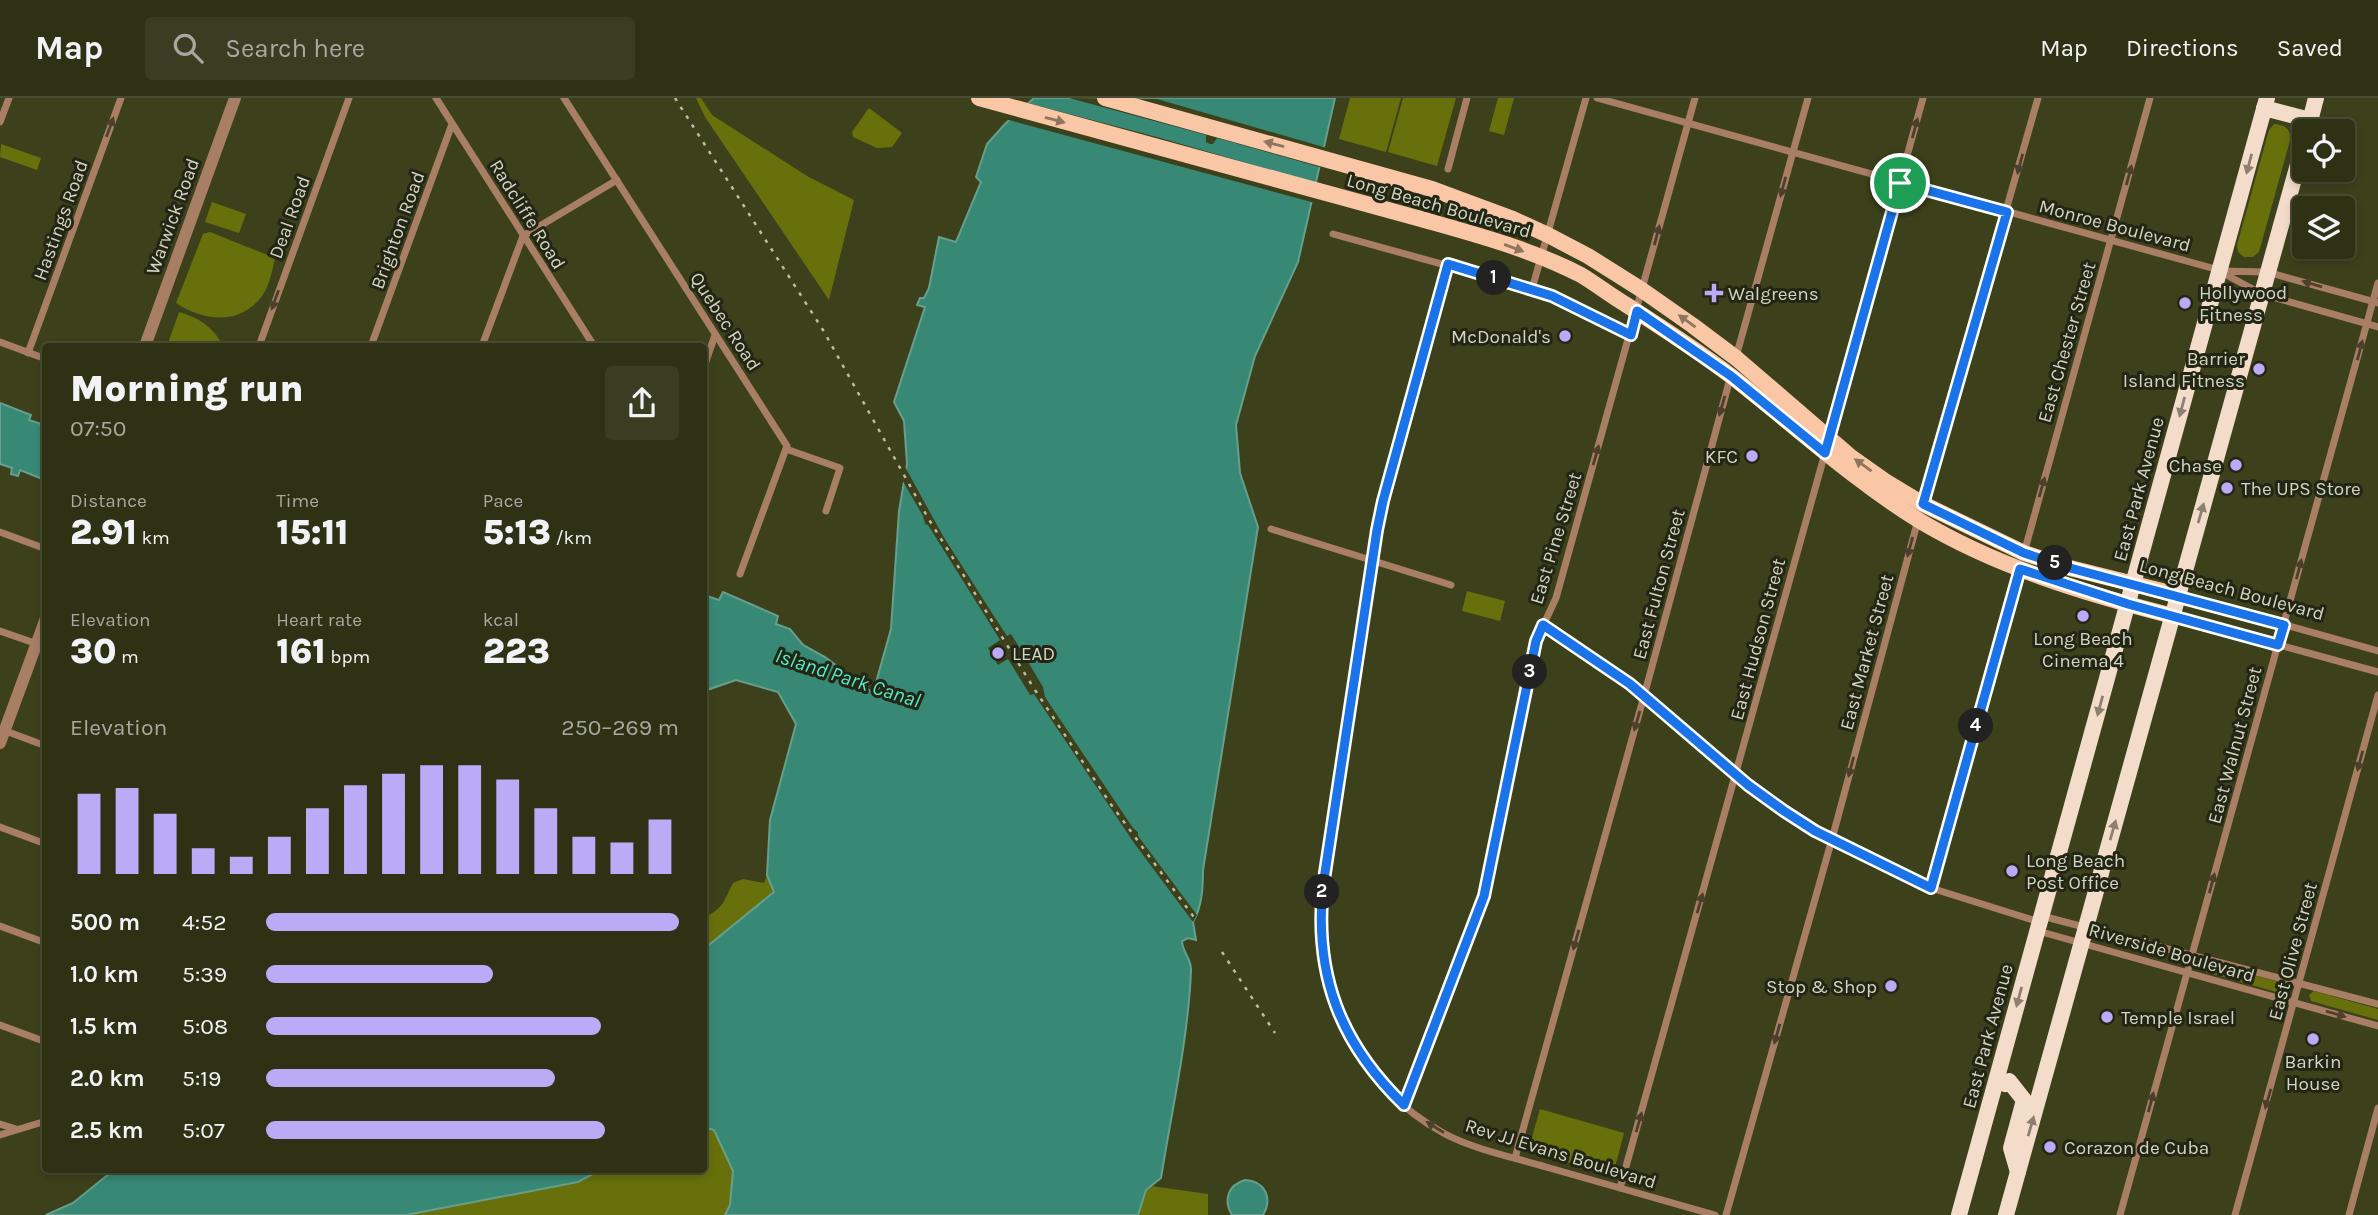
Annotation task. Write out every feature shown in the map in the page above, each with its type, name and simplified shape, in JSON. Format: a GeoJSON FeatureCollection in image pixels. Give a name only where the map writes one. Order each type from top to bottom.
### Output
{"type":"FeatureCollection","features":[{"type":"Feature","properties":{"kind":"highway"},"geometry":{"type":"LineString","coordinates":[[2310,119],[2316,98]]}},
{"type":"Feature","properties":{"kind":"highway"},"geometry":{"type":"LineString","coordinates":[[2266,103],[2295,119]]}},
{"type":"Feature","properties":{"kind":"highway","name":"East Park Avenue"},"geometry":{"type":"LineString","coordinates":[[1959,1215],[2266,103]]}},
{"type":"Feature","properties":{"kind":"highway"},"geometry":{"type":"LineString","coordinates":[[2006,1215],[2293,182]]}},
{"type":"Feature","properties":{"kind":"highway"},"geometry":{"type":"LineString","coordinates":[[1997,1079],[2005,1084],[2009,1081],[2024,1100],[2011,1148],[2018,1172]]}},
{"type":"Feature","properties":{"kind":"main road","name":"Long Beach Boulevard"},"geometry":{"type":"LineString","coordinates":[[1105,98],[1441,192],[1548,235],[1642,289],[1736,358],[1826,446]]}},
{"type":"Feature","properties":{"kind":"main road","name":"Long Beach Boulevard"},"geometry":{"type":"LineString","coordinates":[[984,100],[1463,231],[1541,258],[1580,275],[1637,311],[1826,446],[1885,481],[1920,511],[2022,561],[2128,604],[2173,615]]}},
{"type":"Feature","properties":{"kind":"main road","name":"Long Beach Boulevard"},"geometry":{"type":"LineString","coordinates":[[2022,561],[2178,596]]}},
{"type":"Feature","properties":{"kind":"street"},"geometry":{"type":"LineString","coordinates":[[0,122],[9,98]]}},
{"type":"Feature","properties":{"kind":"street","name":"Hastings Road"},"geometry":{"type":"LineString","coordinates":[[28,353],[121,98]]}},
{"type":"Feature","properties":{"kind":"street","name":"Warwick Road"},"geometry":{"type":"LineString","coordinates":[[146,343],[235,98]]}},
{"type":"Feature","properties":{"kind":"street","name":"Deal Road"},"geometry":{"type":"LineString","coordinates":[[260,343],[349,98]]}},
{"type":"Feature","properties":{"kind":"street","name":"Radcliffe Road"},"geometry":{"type":"LineString","coordinates":[[436,98],[592,343]]}},
{"type":"Feature","properties":{"kind":"street","name":"Quebec Road"},"geometry":{"type":"LineString","coordinates":[[564,98],[787,446],[786,449]]}},
{"type":"Feature","properties":{"kind":"street"},"geometry":{"type":"LineString","coordinates":[[1448,169],[1467,98]]}},
{"type":"Feature","properties":{"kind":"street"},"geometry":{"type":"LineString","coordinates":[[1532,289],[1586,98]]}},
{"type":"Feature","properties":{"kind":"street","name":"Monroe Boulevard"},"geometry":{"type":"LineString","coordinates":[[1597,98],[2220,271],[2262,294],[2378,327]]}},
{"type":"Feature","properties":{"kind":"street","name":"East Pine Street"},"geometry":{"type":"LineString","coordinates":[[1404,1105],[1484,896],[1534,650],[1556,598],[1695,98]]}},
{"type":"Feature","properties":{"kind":"street","name":"East Fulton Street"},"geometry":{"type":"LineString","coordinates":[[1515,1158],[1808,98]]}},
{"type":"Feature","properties":{"kind":"street","name":"East Hudson Street"},"geometry":{"type":"LineString","coordinates":[[1620,1188],[1923,98]]}},
{"type":"Feature","properties":{"kind":"street","name":"East Market Street"},"geometry":{"type":"LineString","coordinates":[[1727,1215],[1920,511],[2038,98]]}},
{"type":"Feature","properties":{"kind":"street","name":"East Chester Street"},"geometry":{"type":"LineString","coordinates":[[1931,888],[2150,98]]}},
{"type":"Feature","properties":{"kind":"street","name":"Brighton Road"},"geometry":{"type":"LineString","coordinates":[[372,343],[452,124]]}},
{"type":"Feature","properties":{"kind":"street"},"geometry":{"type":"LineString","coordinates":[[483,343],[523,236],[617,180]]}},
{"type":"Feature","properties":{"kind":"street"},"geometry":{"type":"LineString","coordinates":[[1332,234],[1532,289],[1586,311],[1631,335]]}},
{"type":"Feature","properties":{"kind":"street","name":"Rev JJ Evans Boulevard"},"geometry":{"type":"LineString","coordinates":[[1448,264],[1383,501],[1323,886],[1320,925],[1325,974],[1333,1001],[1364,1061],[1382,1084],[1432,1126],[1452,1137],[1515,1158],[1716,1215]]}},
{"type":"Feature","properties":{"kind":"street","name":"Monroe Boulevard"},"geometry":{"type":"LineString","coordinates":[[2220,271],[2267,272],[2375,302]]}},
{"type":"Feature","properties":{"kind":"street","name":"East Walnut Street"},"geometry":{"type":"LineString","coordinates":[[2120,1215],[2375,302],[2378,283]]}},
{"type":"Feature","properties":{"kind":"street"},"geometry":{"type":"LineString","coordinates":[[707,358],[715,334]]}},
{"type":"Feature","properties":{"kind":"street"},"geometry":{"type":"LineString","coordinates":[[0,342],[42,358]]}},
{"type":"Feature","properties":{"kind":"street"},"geometry":{"type":"LineString","coordinates":[[740,574],[786,449],[840,468],[826,511]]}},
{"type":"Feature","properties":{"kind":"street"},"geometry":{"type":"LineString","coordinates":[[1271,529],[1451,585]]}},
{"type":"Feature","properties":{"kind":"street"},"geometry":{"type":"LineString","coordinates":[[0,532],[42,548]]}},
{"type":"Feature","properties":{"kind":"street","name":"Long Beach Boulevard"},"geometry":{"type":"LineString","coordinates":[[2178,596],[2378,651]]}},
{"type":"Feature","properties":{"kind":"street","name":"Long Beach Boulevard"},"geometry":{"type":"LineString","coordinates":[[2173,615],[2378,673]]}},
{"type":"Feature","properties":{"kind":"street","name":"Riverside Boulevard"},"geometry":{"type":"LineString","coordinates":[[1543,625],[1596,659],[1644,696],[1784,811],[1832,839],[1931,888],[2084,936],[2187,973],[2378,1026]]}},
{"type":"Feature","properties":{"kind":"street"},"geometry":{"type":"LineString","coordinates":[[0,631],[41,646],[1,734],[42,745]]}},
{"type":"Feature","properties":{"kind":"street","name":"East Olive Street"},"geometry":{"type":"LineString","coordinates":[[2235,1215],[2378,695]]}},
{"type":"Feature","properties":{"kind":"street"},"geometry":{"type":"LineString","coordinates":[[0,827],[42,843]]}},
{"type":"Feature","properties":{"kind":"street","name":"Riverside Boulevard"},"geometry":{"type":"LineString","coordinates":[[2040,923],[2084,936],[2192,956],[2378,1004]]}},
{"type":"Feature","properties":{"kind":"street"},"geometry":{"type":"LineString","coordinates":[[0,926],[42,942]]}},
{"type":"Feature","properties":{"kind":"street"},"geometry":{"type":"LineString","coordinates":[[0,1025],[42,1041]]}},
{"type":"Feature","properties":{"kind":"street"},"geometry":{"type":"LineString","coordinates":[[2348,1215],[2378,1108]]}},
{"type":"Feature","properties":{"kind":"street"},"geometry":{"type":"LineString","coordinates":[[0,1135],[42,1122]]}},
{"type":"Feature","properties":{"kind":"street"},"geometry":{"type":"LineString","coordinates":[[0,1124],[16,1130]]}},
{"type":"Feature","properties":{"kind":"green space"},"geometry":{"type":"Polygon","coordinates":[[[696,98],[701,98],[712,115],[807,176],[854,200],[829,300],[705,117],[696,98]]]}},
{"type":"Feature","properties":{"kind":"green space"},"geometry":{"type":"Polygon","coordinates":[[[1350,98],[1401,98],[1386,152],[1339,139],[1350,98]]]}},
{"type":"Feature","properties":{"kind":"green space"},"geometry":{"type":"Polygon","coordinates":[[[1403,98],[1456,98],[1437,166],[1388,152],[1403,98]]]}},
{"type":"Feature","properties":{"kind":"green space"},"geometry":{"type":"Polygon","coordinates":[[[1498,98],[1514,98],[1504,135],[1489,131],[1498,98]]]}},
{"type":"Feature","properties":{"kind":"green space"},"geometry":{"type":"Polygon","coordinates":[[[869,108],[902,133],[892,147],[877,148],[853,137],[852,132],[869,108]]]}},
{"type":"Feature","properties":{"kind":"green space"},"geometry":{"type":"Polygon","coordinates":[[[2274,124],[2285,127],[2291,137],[2259,252],[2253,257],[2244,257],[2238,252],[2237,245],[2269,130],[2274,124]]]}},
{"type":"Feature","properties":{"kind":"green space"},"geometry":{"type":"Polygon","coordinates":[[[1,144],[41,158],[37,170],[0,157],[1,144]]]}},
{"type":"Feature","properties":{"kind":"green space"},"geometry":{"type":"Polygon","coordinates":[[[212,202],[246,214],[239,233],[205,222],[212,202]]]}},
{"type":"Feature","properties":{"kind":"green space"},"geometry":{"type":"Polygon","coordinates":[[[210,232],[275,258],[269,283],[262,296],[253,306],[232,316],[209,317],[176,303],[203,234],[210,232]]]}},
{"type":"Feature","properties":{"kind":"green space"},"geometry":{"type":"Polygon","coordinates":[[[179,312],[205,324],[221,343],[168,343],[179,312]]]}},
{"type":"Feature","properties":{"kind":"green space"},"geometry":{"type":"Polygon","coordinates":[[[1467,591],[1505,601],[1500,621],[1462,611],[1467,591]]]}},
{"type":"Feature","properties":{"kind":"green space"},"geometry":{"type":"Polygon","coordinates":[[[767,875],[774,892],[707,947],[707,916],[720,907],[733,883],[743,879],[764,883],[767,875]]]}},
{"type":"Feature","properties":{"kind":"green space"},"geometry":{"type":"Polygon","coordinates":[[[2209,963],[2282,983],[2284,989],[2280,993],[2206,972],[2204,966],[2209,963]]]}},
{"type":"Feature","properties":{"kind":"green space"},"geometry":{"type":"Polygon","coordinates":[[[2314,991],[2378,1009],[2378,1020],[2311,1001],[2309,995],[2314,991]]]}},
{"type":"Feature","properties":{"kind":"green space"},"geometry":{"type":"Polygon","coordinates":[[[1540,1109],[1624,1133],[1613,1175],[1528,1151],[1540,1109]]]}},
{"type":"Feature","properties":{"kind":"green space"},"geometry":{"type":"Polygon","coordinates":[[[707,1128],[714,1130],[733,1171],[730,1205],[725,1215],[406,1215],[578,1182],[595,1173],[707,1173],[707,1128]]]}},
{"type":"Feature","properties":{"kind":"green space"},"geometry":{"type":"Polygon","coordinates":[[[1151,1186],[1208,1194],[1208,1215],[1138,1215],[1146,1190],[1151,1186]]]}},
{"type":"Feature","properties":{"kind":"water","name":"Island Park Canal"},"geometry":{"type":"Polygon","coordinates":[[[1034,98],[1335,98],[1298,262],[1255,356],[1236,425],[1240,473],[1258,527],[1203,870],[1201,897],[1193,922],[1196,940],[1188,938],[1182,941],[1191,967],[1189,997],[1161,1178],[1146,1190],[1138,1215],[725,1215],[730,1205],[733,1171],[714,1130],[707,1128],[707,947],[774,892],[767,875],[770,820],[796,724],[778,692],[736,680],[707,690],[707,596],[719,600],[723,592],[778,616],[776,624],[790,629],[803,645],[825,657],[873,693],[891,629],[899,511],[907,464],[904,421],[894,402],[925,307],[917,305],[929,288],[939,237],[956,242],[981,182],[976,177],[987,144],[1034,98]]]}},
{"type":"Feature","properties":{"kind":"water"},"geometry":{"type":"Polygon","coordinates":[[[0,403],[31,415],[29,420],[41,424],[42,422],[42,479],[20,470],[18,476],[11,474],[12,468],[0,464],[0,403]]]}},
{"type":"Feature","properties":{"kind":"water"},"geometry":{"type":"Polygon","coordinates":[[[110,1173],[595,1173],[578,1182],[406,1215],[46,1215],[73,1203],[110,1173]]]}},
{"type":"Feature","properties":{"kind":"water"},"geometry":{"type":"Polygon","coordinates":[[[1245,1180],[1258,1184],[1265,1192],[1267,1202],[1263,1215],[1232,1215],[1228,1204],[1229,1194],[1235,1185],[1245,1180]]]}},
{"type":"Feature","properties":{"kind":"pier"},"geometry":{"type":"Polygon","coordinates":[[[1069,98],[1157,99],[1327,148],[1323,168],[1217,138],[1210,144],[1206,142],[1206,135],[1069,98]]]}},
{"type":"Feature","properties":{"kind":"pier"},"geometry":{"type":"Polygon","coordinates":[[[1024,102],[1319,184],[1315,203],[1005,119],[1024,102]]]}},
{"type":"Feature","properties":{"kind":"pier"},"geometry":{"type":"Polygon","coordinates":[[[904,465],[943,536],[1007,636],[1011,634],[1021,650],[1043,687],[1045,697],[1138,832],[1138,836],[1197,915],[1193,922],[1134,843],[1034,694],[1030,695],[1008,659],[998,665],[988,648],[1000,640],[925,524],[901,478],[904,465]]]}},
{"type":"Feature","properties":{"kind":"railway"},"geometry":{"type":"LineString","coordinates":[[675,98],[823,330],[928,518],[1035,690],[1110,803],[1196,920]]}},
{"type":"Feature","properties":{"kind":"railway"},"geometry":{"type":"LineString","coordinates":[[1222,952],[1275,1033]]}},
{"type":"Feature","properties":{"kind":"place","name":"Walgreens"},"geometry":{"type":"Point","coordinates":[1714,293]}},
{"type":"Feature","properties":{"kind":"place","name":"Hollywood Fitness"},"geometry":{"type":"Point","coordinates":[2185,303]}},
{"type":"Feature","properties":{"kind":"place","name":"McDonald's"},"geometry":{"type":"Point","coordinates":[1565,336]}},
{"type":"Feature","properties":{"kind":"place","name":"Barrier Island Fitness"},"geometry":{"type":"Point","coordinates":[2259,369]}},
{"type":"Feature","properties":{"kind":"place","name":"KFC"},"geometry":{"type":"Point","coordinates":[1752,456]}},
{"type":"Feature","properties":{"kind":"place","name":"Chase"},"geometry":{"type":"Point","coordinates":[2236,465]}},
{"type":"Feature","properties":{"kind":"place","name":"The UPS Store"},"geometry":{"type":"Point","coordinates":[2227,488]}},
{"type":"Feature","properties":{"kind":"place","name":"Long Beach Cinema 4"},"geometry":{"type":"Point","coordinates":[2083,616]}},
{"type":"Feature","properties":{"kind":"place","name":"LEAD"},"geometry":{"type":"Point","coordinates":[998,653]}},
{"type":"Feature","properties":{"kind":"place","name":"Long Beach Post Office"},"geometry":{"type":"Point","coordinates":[2012,871]}},
{"type":"Feature","properties":{"kind":"place","name":"Stop & Shop"},"geometry":{"type":"Point","coordinates":[1891,986]}},
{"type":"Feature","properties":{"kind":"place","name":"Temple Israel"},"geometry":{"type":"Point","coordinates":[2107,1017]}},
{"type":"Feature","properties":{"kind":"place","name":"Barkin House"},"geometry":{"type":"Point","coordinates":[2313,1039]}},
{"type":"Feature","properties":{"kind":"place","name":"Corazon de Cuba"},"geometry":{"type":"Point","coordinates":[2050,1147]}},
{"type":"Feature","properties":{"kind":"route"},"geometry":{"type":"LineString","coordinates":[[1900,183],[2007,212],[1923,504],[2024,553],[2070,568],[2284,625],[2278,645],[2128,604],[2020,569],[1931,888],[1815,831],[1784,811],[1748,785],[1630,684],[1543,625],[1536,641],[1484,896],[1404,1105],[1382,1084],[1364,1061],[1343,1023],[1333,1001],[1323,963],[1320,925],[1323,886],[1377,530],[1448,264],[1552,296],[1631,335],[1637,311],[1731,376],[1825,453],[1900,183]]}}]}
